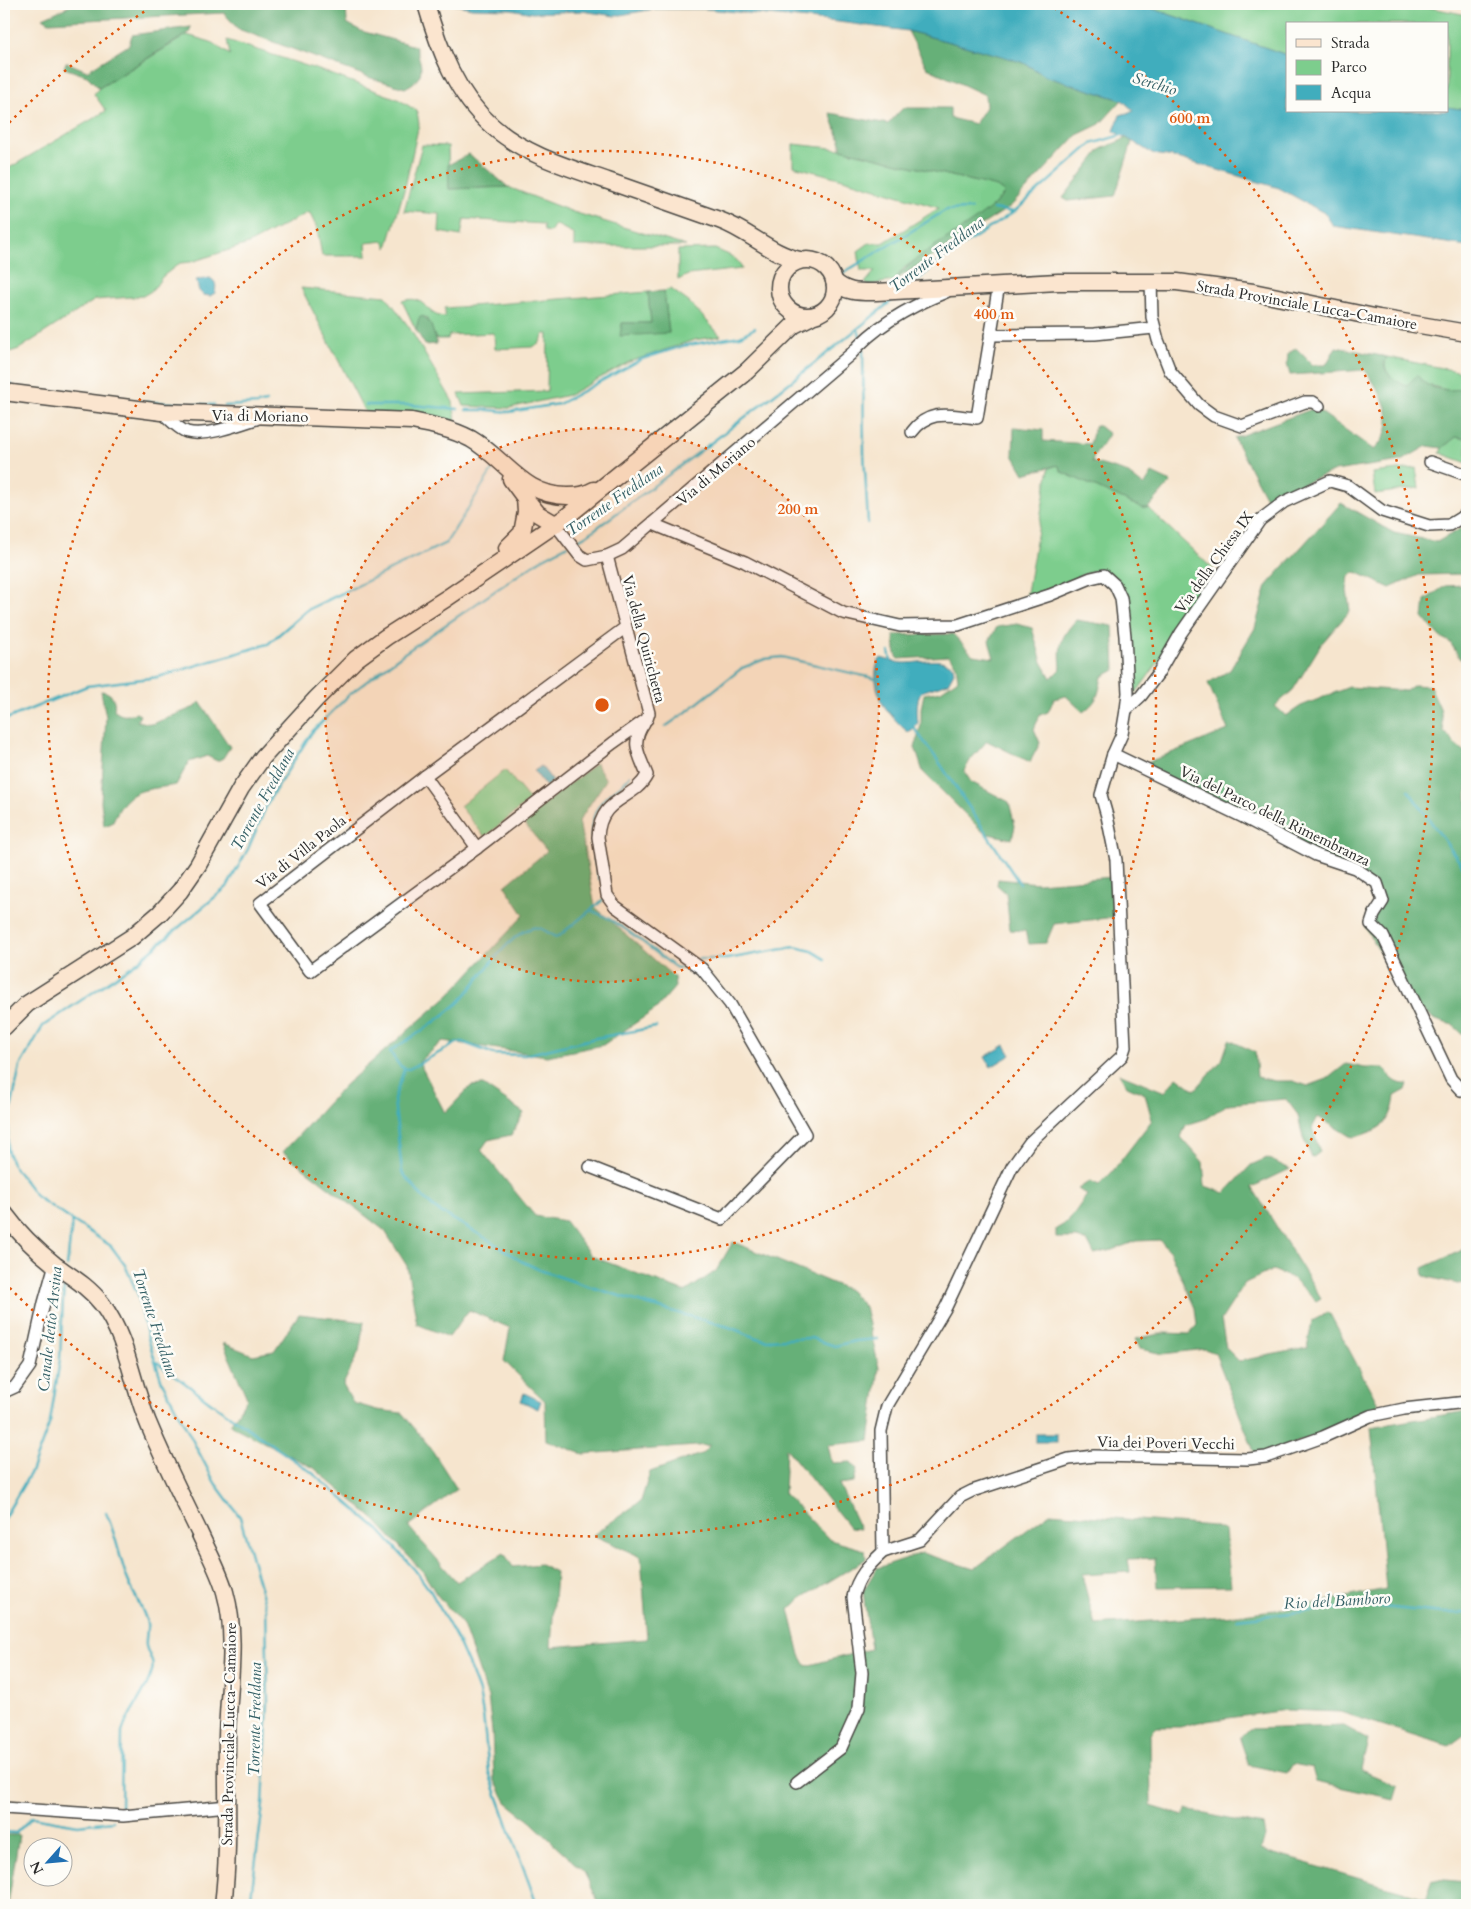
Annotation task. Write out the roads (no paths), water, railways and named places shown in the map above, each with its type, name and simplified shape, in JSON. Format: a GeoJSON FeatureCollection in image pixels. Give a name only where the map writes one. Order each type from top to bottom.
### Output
{"type":"FeatureCollection","features":[{"type":"Feature","properties":{"kind":"main road"},"geometry":{"type":"LineString","coordinates":[[4,1024],[27,1004],[106,955],[148,926],[180,891],[194,871],[262,757],[316,699],[356,660],[386,637],[472,580],[559,529],[610,481],[747,371],[794,325],[820,314],[828,308],[834,298],[834,280],[830,271],[821,264],[811,260],[800,260],[779,254],[728,223],[546,160],[517,144],[487,120],[453,76],[437,39],[426,4]]}},
{"type":"Feature","properties":{"kind":"main road"},"geometry":{"type":"LineString","coordinates":[[757,242],[773,261],[779,280],[778,292],[782,303],[797,315],[810,317]]}},
{"type":"Feature","properties":{"kind":"main road"},"geometry":{"type":"LineString","coordinates":[[779,280],[787,267],[800,260]]}},
{"type":"Feature","properties":{"kind":"main road","name":"Strada Provinciale Lucca-Camaiore"},"geometry":{"type":"LineString","coordinates":[[834,280],[838,285],[850,291],[876,292],[919,292],[959,286],[999,284],[1151,281],[1202,284],[1467,333]]}},
{"type":"Feature","properties":{"kind":"main road","name":"Strada Provinciale Lucca-Camaiore"},"geometry":{"type":"LineString","coordinates":[[828,308],[876,292]]}},
{"type":"Feature","properties":{"kind":"main road"},"geometry":{"type":"LineString","coordinates":[[770,347],[780,327],[782,303]]}},
{"type":"Feature","properties":{"kind":"main road","name":"Via di Moriano"},"geometry":{"type":"LineString","coordinates":[[4,392],[162,412],[412,421],[444,427],[480,445],[504,466],[527,492],[556,496],[584,496],[610,481]]}},
{"type":"Feature","properties":{"kind":"main road"},"geometry":{"type":"LineString","coordinates":[[472,580],[522,533],[527,492],[547,501],[559,529]]}},
{"type":"Feature","properties":{"kind":"main road","name":"Strada Provinciale Lucca-Camaiore"},"geometry":{"type":"LineString","coordinates":[[4,1213],[32,1244],[95,1296],[117,1329],[148,1424],[214,1564],[224,1590],[230,1613],[231,1671],[227,1737],[228,1859],[223,1905]]}},
{"type":"Feature","properties":{"kind":"street"},"geometry":{"type":"LineString","coordinates":[[1151,281],[1154,328],[1170,371],[1199,405],[1214,416],[1242,426],[1305,402],[1313,402],[1319,406]]}},
{"type":"Feature","properties":{"kind":"street"},"geometry":{"type":"LineString","coordinates":[[912,432],[923,420],[937,415],[977,418],[999,284]]}},
{"type":"Feature","properties":{"kind":"street","name":"Via di Moriano"},"geometry":{"type":"LineString","coordinates":[[559,529],[579,555],[587,560],[607,556],[622,549],[851,354],[864,340],[906,309],[919,292]]}},
{"type":"Feature","properties":{"kind":"street"},"geometry":{"type":"LineString","coordinates":[[990,335],[1095,334],[1154,328]]}},
{"type":"Feature","properties":{"kind":"street"},"geometry":{"type":"LineString","coordinates":[[1430,462],[1467,476]]}},
{"type":"Feature","properties":{"kind":"street","name":"Via della Chiesa IX"},"geometry":{"type":"LineString","coordinates":[[1126,710],[1141,696],[1157,675],[1214,584],[1260,520],[1284,502],[1330,481],[1348,486],[1382,511],[1429,526],[1449,525],[1467,514]]}},
{"type":"Feature","properties":{"kind":"street"},"geometry":{"type":"LineString","coordinates":[[653,524],[745,562],[843,613],[900,626],[958,625],[1042,598],[1104,575],[1115,584],[1121,598],[1128,694],[1122,734],[1113,754],[1101,795],[1116,860],[1125,1047],[1122,1056],[1030,1142],[1012,1167],[946,1307],[886,1406],[881,1431],[883,1552],[861,1575],[855,1587],[853,1597],[862,1673],[859,1708],[841,1748],[797,1782]]}},
{"type":"Feature","properties":{"kind":"street","name":"Via della Quirichetta"},"geometry":{"type":"LineString","coordinates":[[607,556],[649,713],[647,720],[613,743]]}},
{"type":"Feature","properties":{"kind":"street","name":"Via di Villa Paola"},"geometry":{"type":"LineString","coordinates":[[613,743],[477,848],[310,970],[260,903],[425,776],[626,627]]}},
{"type":"Feature","properties":{"kind":"street"},"geometry":{"type":"LineString","coordinates":[[590,1166],[722,1219],[805,1134],[730,1004],[702,969],[615,906],[607,896],[598,836],[599,827],[610,805],[643,782],[647,775],[636,743],[637,734],[647,720]]}},
{"type":"Feature","properties":{"kind":"street","name":"Via del Parco della Rimembranza"},"geometry":{"type":"LineString","coordinates":[[1113,754],[1243,817],[1316,855],[1355,868],[1377,883],[1383,901],[1374,915],[1371,924],[1383,936],[1451,1079],[1461,1090],[1467,1087]]}},
{"type":"Feature","properties":{"kind":"street"},"geometry":{"type":"LineString","coordinates":[[425,776],[477,848]]}},
{"type":"Feature","properties":{"kind":"street"},"geometry":{"type":"LineString","coordinates":[[4,1392],[15,1387],[30,1366],[55,1264]]}},
{"type":"Feature","properties":{"kind":"street","name":"Via dei Poveri Vecchi"},"geometry":{"type":"LineString","coordinates":[[883,1552],[920,1540],[960,1498],[972,1491],[1068,1459],[1094,1456],[1248,1459],[1266,1457],[1323,1437],[1370,1416],[1404,1409],[1467,1402]]}},
{"type":"Feature","properties":{"kind":"street"},"geometry":{"type":"LineString","coordinates":[[4,1808],[123,1816],[228,1806]]}},
{"type":"Feature","properties":{"kind":"water","name":"Serchio"},"geometry":{"type":"Polygon","coordinates":[[[451,4],[1139,4],[1286,55],[1286,112],[1448,112],[1448,107],[1467,110],[1467,246],[1333,226],[1326,214],[1279,188],[1174,157],[1153,154],[1116,133],[1114,131],[1120,115],[1134,111],[1122,100],[1047,77],[1024,63],[908,31],[707,9],[654,9],[615,16],[582,11],[532,13],[511,9],[472,8],[451,4]]]}},
{"type":"Feature","properties":{"kind":"water"},"geometry":{"type":"Polygon","coordinates":[[[210,278],[216,284],[215,293],[210,296],[203,295],[199,291],[196,280],[210,278]]]}},
{"type":"Feature","properties":{"kind":"water"},"geometry":{"type":"Polygon","coordinates":[[[881,658],[902,663],[942,661],[953,666],[954,672],[948,683],[921,692],[917,711],[918,723],[908,732],[889,713],[879,696],[876,685],[876,667],[881,658]]]}},
{"type":"Feature","properties":{"kind":"water"},"geometry":{"type":"Polygon","coordinates":[[[541,766],[553,781],[546,787],[534,771],[541,766]]]}},
{"type":"Feature","properties":{"kind":"water"},"geometry":{"type":"Polygon","coordinates":[[[1005,1045],[1011,1055],[991,1067],[985,1057],[1005,1045]]]}},
{"type":"Feature","properties":{"kind":"water"},"geometry":{"type":"Polygon","coordinates":[[[524,1393],[541,1401],[538,1409],[521,1401],[524,1393]]]}},
{"type":"Feature","properties":{"kind":"water"},"geometry":{"type":"Polygon","coordinates":[[[1036,1434],[1057,1434],[1057,1442],[1036,1442],[1036,1434]]]}},
{"type":"Feature","properties":{"kind":"waterway","name":"Torrente Freddana"},"geometry":{"type":"LineString","coordinates":[[913,284],[945,257],[1014,212],[1091,144],[1125,134]]}},
{"type":"Feature","properties":{"kind":"waterway"},"geometry":{"type":"LineString","coordinates":[[840,275],[946,210],[971,209]]}},
{"type":"Feature","properties":{"kind":"waterway"},"geometry":{"type":"LineString","coordinates":[[993,209],[1014,212]]}},
{"type":"Feature","properties":{"kind":"waterway","name":"Torrente Freddana"},"geometry":{"type":"LineString","coordinates":[[573,543],[587,535],[665,478],[895,298]]}},
{"type":"Feature","properties":{"kind":"waterway"},"geometry":{"type":"LineString","coordinates":[[466,410],[509,412],[559,404],[642,359],[683,346],[740,336],[755,328]]}},
{"type":"Feature","properties":{"kind":"waterway"},"geometry":{"type":"LineString","coordinates":[[858,329],[861,339]]}},
{"type":"Feature","properties":{"kind":"waterway"},"geometry":{"type":"LineString","coordinates":[[863,347],[864,453],[868,523]]}},
{"type":"Feature","properties":{"kind":"waterway"},"geometry":{"type":"LineString","coordinates":[[5,375],[6,380],[12,385]]}},
{"type":"Feature","properties":{"kind":"waterway"},"geometry":{"type":"LineString","coordinates":[[145,402],[214,405]]}},
{"type":"Feature","properties":{"kind":"waterway"},"geometry":{"type":"LineString","coordinates":[[225,406],[266,402]]}},
{"type":"Feature","properties":{"kind":"waterway"},"geometry":{"type":"LineString","coordinates":[[366,405],[411,405],[458,409]]}},
{"type":"Feature","properties":{"kind":"waterway"},"geometry":{"type":"LineString","coordinates":[[4,720],[87,686],[158,677],[268,644],[307,610],[446,543],[493,469],[492,463]]}},
{"type":"Feature","properties":{"kind":"waterway","name":"Torrente Freddana"},"geometry":{"type":"LineString","coordinates":[[250,1905],[263,1805],[268,1702],[266,1608],[240,1517],[215,1483],[162,1382],[147,1335],[138,1295],[125,1265],[111,1246],[37,1197],[12,1164],[7,1149],[9,1119],[20,1066],[43,1026],[135,964],[227,887],[248,849],[269,800],[312,732],[350,694],[403,654],[540,560],[568,545]]}},
{"type":"Feature","properties":{"kind":"waterway"},"geometry":{"type":"LineString","coordinates":[[889,652],[891,660]]}},
{"type":"Feature","properties":{"kind":"waterway"},"geometry":{"type":"LineString","coordinates":[[665,727],[742,668],[765,659],[782,657],[877,679]]}},
{"type":"Feature","properties":{"kind":"waterway"},"geometry":{"type":"LineString","coordinates":[[914,728],[939,762],[1020,884]]}},
{"type":"Feature","properties":{"kind":"waterway"},"geometry":{"type":"LineString","coordinates":[[599,879],[591,837],[594,816],[605,798],[621,786],[630,775]]}},
{"type":"Feature","properties":{"kind":"waterway"},"geometry":{"type":"LineString","coordinates":[[1408,790],[1467,872]]}},
{"type":"Feature","properties":{"kind":"waterway"},"geometry":{"type":"LineString","coordinates":[[604,899],[559,936],[556,937],[535,927],[522,932],[492,961],[457,1004],[416,1035],[390,1051],[400,1065],[409,1069],[462,1042],[494,1054],[525,1055],[596,1038],[656,1027]]}},
{"type":"Feature","properties":{"kind":"waterway"},"geometry":{"type":"LineString","coordinates":[[591,911],[601,914],[622,927],[675,967],[687,966]]}},
{"type":"Feature","properties":{"kind":"waterway"},"geometry":{"type":"LineString","coordinates":[[698,959],[727,959],[795,947],[812,951],[825,959]]}},
{"type":"Feature","properties":{"kind":"waterway"},"geometry":{"type":"LineString","coordinates":[[404,1070],[394,1099],[402,1172],[434,1208],[521,1261],[540,1270],[578,1283],[729,1327],[765,1340],[811,1338],[835,1346],[855,1341],[877,1339]]}},
{"type":"Feature","properties":{"kind":"waterway","name":"Canale detto Arsina"},"geometry":{"type":"LineString","coordinates":[[67,1266],[72,1222]]}},
{"type":"Feature","properties":{"kind":"waterway","name":"Canale detto Arsina"},"geometry":{"type":"LineString","coordinates":[[4,1518],[31,1472],[50,1422],[60,1359],[65,1279]]}},
{"type":"Feature","properties":{"kind":"waterway"},"geometry":{"type":"LineString","coordinates":[[157,1362],[210,1402],[310,1471],[379,1530],[415,1570],[431,1592],[458,1641],[479,1692],[489,1773],[537,1905]]}},
{"type":"Feature","properties":{"kind":"waterway"},"geometry":{"type":"LineString","coordinates":[[106,1513],[127,1578],[147,1623],[146,1646],[153,1665],[146,1687],[122,1732],[121,1812]]}},
{"type":"Feature","properties":{"kind":"waterway","name":"Rio del Bamboro"},"geometry":{"type":"LineString","coordinates":[[1237,1619],[1327,1609],[1382,1607],[1443,1613],[1467,1613]]}},
{"type":"Feature","properties":{"kind":"waterway"},"geometry":{"type":"LineString","coordinates":[[4,1832],[16,1833],[32,1817],[78,1825],[113,1821]]}}]}
